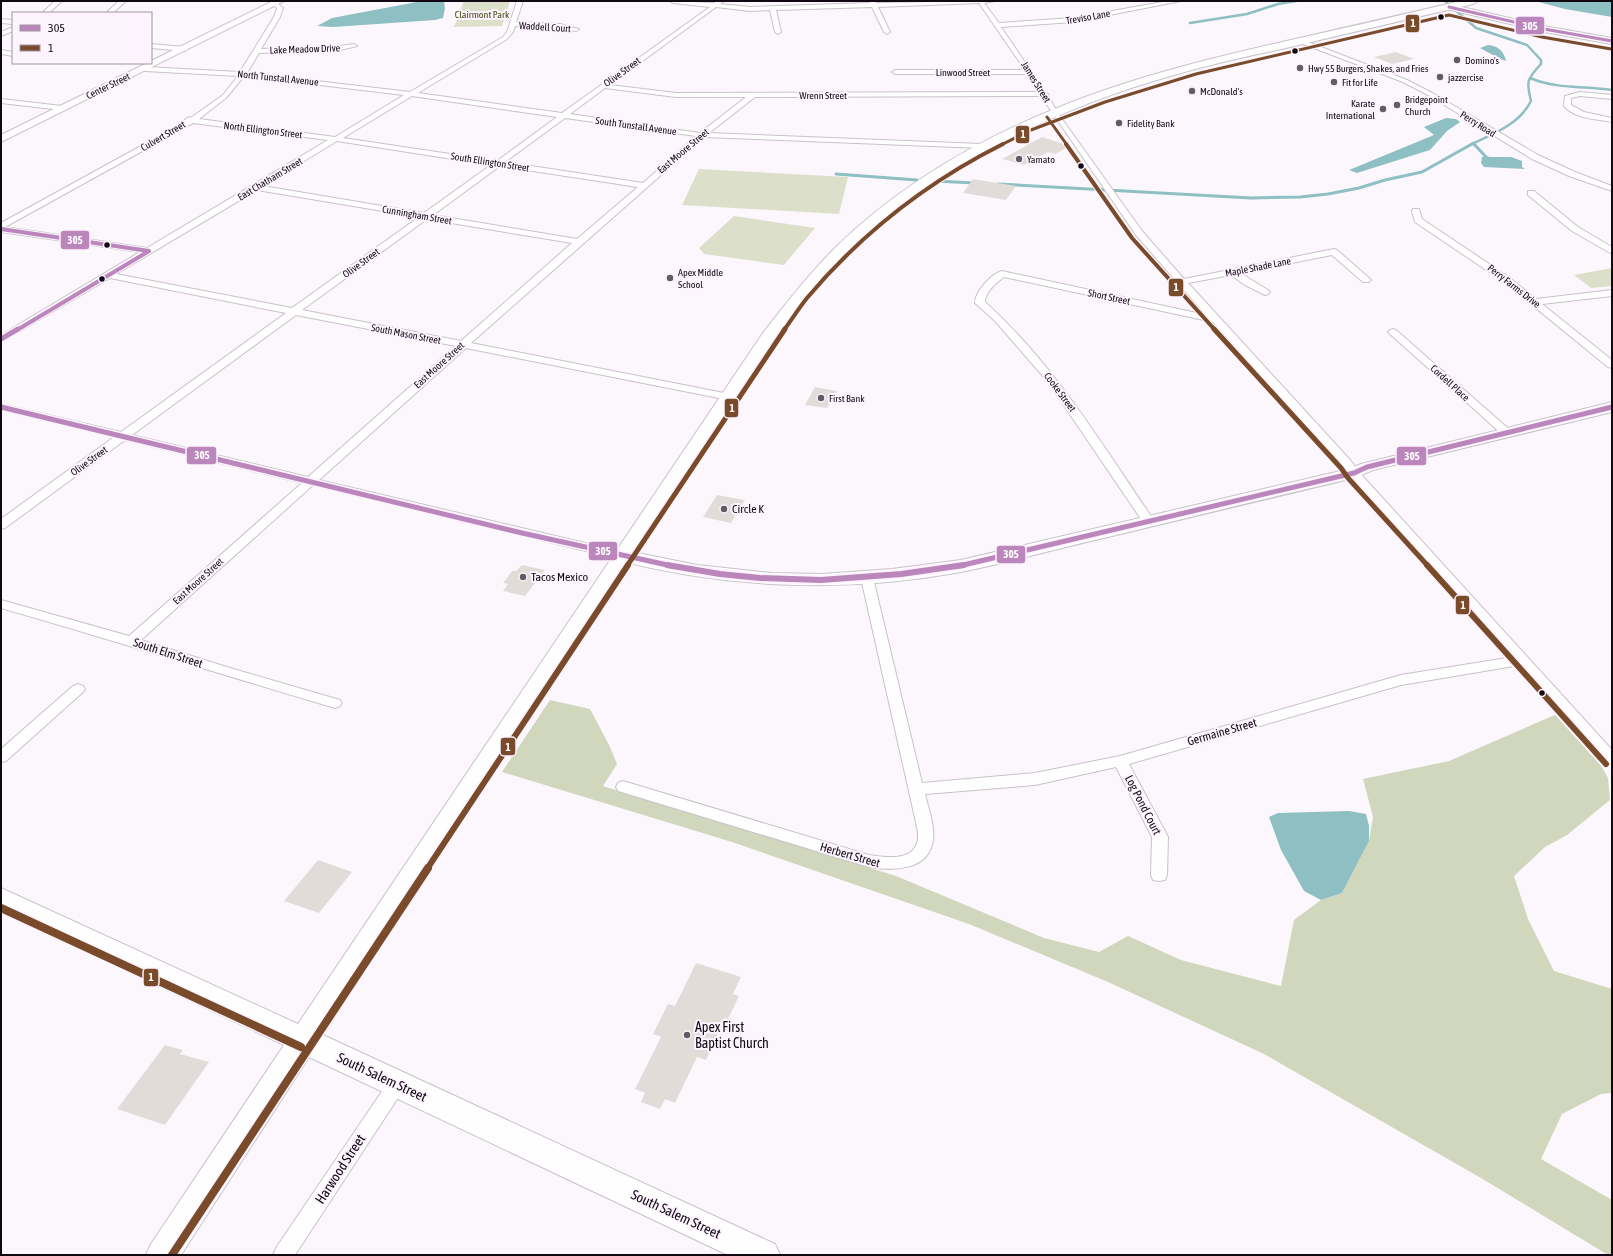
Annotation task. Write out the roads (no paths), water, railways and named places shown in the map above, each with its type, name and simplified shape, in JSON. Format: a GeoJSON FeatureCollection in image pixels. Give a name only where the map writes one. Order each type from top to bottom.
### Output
{"type":"FeatureCollection","features":[{"type":"Feature","properties":{"kind":"main road"},"geometry":{"type":"LineString","coordinates":[[162,1255],[623,556],[696,449],[769,336],[798,297],[847,244],[874,219],[913,189],[949,165],[982,146],[1054,112],[1152,77],[1221,59],[1473,1]]}},
{"type":"Feature","properties":{"kind":"main road","name":"Center Street"},"geometry":{"type":"LineString","coordinates":[[1,139],[278,3]]}},
{"type":"Feature","properties":{"kind":"main road"},"geometry":{"type":"LineString","coordinates":[[1453,6],[1612,37]]}},
{"type":"Feature","properties":{"kind":"main road"},"geometry":{"type":"LineString","coordinates":[[1453,6],[1544,29],[1612,41]]}},
{"type":"Feature","properties":{"kind":"main road"},"geometry":{"type":"LineString","coordinates":[[623,556],[670,566],[720,574],[760,578],[821,580],[867,578],[961,566],[1354,473],[1367,467],[1612,407]]}},
{"type":"Feature","properties":{"kind":"main road","name":"South Salem Street"},"geometry":{"type":"LineString","coordinates":[[1,899],[764,1255]]}},
{"type":"Feature","properties":{"kind":"street"},"geometry":{"type":"LineString","coordinates":[[46,12],[59,1]]}},
{"type":"Feature","properties":{"kind":"street"},"geometry":{"type":"LineString","coordinates":[[110,12],[123,1]]}},
{"type":"Feature","properties":{"kind":"street","name":"East Chatham Street"},"geometry":{"type":"LineString","coordinates":[[1,339],[504,38],[510,32],[520,1]]}},
{"type":"Feature","properties":{"kind":"street"},"geometry":{"type":"LineString","coordinates":[[673,1],[773,8],[873,3],[992,1]]}},
{"type":"Feature","properties":{"kind":"street","name":"James Street"},"geometry":{"type":"LineString","coordinates":[[980,1],[1045,94],[1054,112],[1139,233],[1215,320],[1327,441],[1354,473],[1612,758]]}},
{"type":"Feature","properties":{"kind":"street","name":"Treviso Lane"},"geometry":{"type":"LineString","coordinates":[[998,25],[1036,24],[1072,20],[1178,1]]}},
{"type":"Feature","properties":{"kind":"street","name":"Culvert Street"},"geometry":{"type":"LineString","coordinates":[[1,227],[190,120],[224,96],[242,74],[279,12],[280,8],[278,3]]}},
{"type":"Feature","properties":{"kind":"street","name":"Olive Street"},"geometry":{"type":"LineString","coordinates":[[1,525],[717,3]]}},
{"type":"Feature","properties":{"kind":"street"},"geometry":{"type":"LineString","coordinates":[[873,3],[887,32]]}},
{"type":"Feature","properties":{"kind":"street"},"geometry":{"type":"LineString","coordinates":[[773,8],[778,32]]}},
{"type":"Feature","properties":{"kind":"street"},"geometry":{"type":"LineString","coordinates":[[1,21],[12,22]]}},
{"type":"Feature","properties":{"kind":"street","name":"Waddell Court"},"geometry":{"type":"LineString","coordinates":[[513,24],[560,26],[576,29]]}},
{"type":"Feature","properties":{"kind":"street"},"geometry":{"type":"LineString","coordinates":[[1,34],[12,28]]}},
{"type":"Feature","properties":{"kind":"street","name":"Perry Road"},"geometry":{"type":"LineString","coordinates":[[1300,42],[1405,81],[1432,95],[1491,132],[1548,163],[1612,189]]}},
{"type":"Feature","properties":{"kind":"street"},"geometry":{"type":"LineString","coordinates":[[152,46],[184,49]]}},
{"type":"Feature","properties":{"kind":"street","name":"Lake Meadow Drive"},"geometry":{"type":"LineString","coordinates":[[256,51],[340,48],[354,46]]}},
{"type":"Feature","properties":{"kind":"street"},"geometry":{"type":"LineString","coordinates":[[1,52],[12,54]]}},
{"type":"Feature","properties":{"kind":"street","name":"North Tunstall Avenue"},"geometry":{"type":"LineString","coordinates":[[145,69],[242,74],[411,94]]}},
{"type":"Feature","properties":{"kind":"street","name":"Linwood Street"},"geometry":{"type":"LineString","coordinates":[[895,72],[1030,72]]}},
{"type":"Feature","properties":{"kind":"street","name":"Wrenn Street"},"geometry":{"type":"LineString","coordinates":[[603,86],[660,94],[1045,94]]}},
{"type":"Feature","properties":{"kind":"street","name":"South Tunstall Avenue"},"geometry":{"type":"LineString","coordinates":[[411,94],[702,135],[982,146]]}},
{"type":"Feature","properties":{"kind":"street"},"geometry":{"type":"LineString","coordinates":[[1612,97],[1574,94],[1568,96],[1569,108],[1577,113],[1612,120]]}},
{"type":"Feature","properties":{"kind":"street","name":"East Moore Street"},"geometry":{"type":"LineString","coordinates":[[131,641],[643,185],[702,135],[753,95]]}},
{"type":"Feature","properties":{"kind":"street"},"geometry":{"type":"LineString","coordinates":[[1,101],[62,108]]}},
{"type":"Feature","properties":{"kind":"street","name":"North Ellington Street"},"geometry":{"type":"LineString","coordinates":[[190,120],[336,139]]}},
{"type":"Feature","properties":{"kind":"street","name":"South Ellington Street"},"geometry":{"type":"LineString","coordinates":[[336,139],[643,185]]}},
{"type":"Feature","properties":{"kind":"street","name":"Cunningham Street"},"geometry":{"type":"LineString","coordinates":[[256,187],[579,242]]}},
{"type":"Feature","properties":{"kind":"street"},"geometry":{"type":"LineString","coordinates":[[1531,193],[1576,229],[1612,251]]}},
{"type":"Feature","properties":{"kind":"street","name":"Perry Farms Drive"},"geometry":{"type":"LineString","coordinates":[[1416,210],[1418,220],[1491,268],[1612,365]]}},
{"type":"Feature","properties":{"kind":"street"},"geometry":{"type":"LineString","coordinates":[[1,227],[149,251]]}},
{"type":"Feature","properties":{"kind":"street"},"geometry":{"type":"LineString","coordinates":[[1596,242],[1612,239]]}},
{"type":"Feature","properties":{"kind":"street","name":"Maple Shade Lane"},"geometry":{"type":"LineString","coordinates":[[1181,282],[1334,252],[1366,280]]}},
{"type":"Feature","properties":{"kind":"street"},"geometry":{"type":"LineString","coordinates":[[1232,272],[1248,283],[1266,292]]}},
{"type":"Feature","properties":{"kind":"street","name":"Short Street"},"geometry":{"type":"LineString","coordinates":[[1002,274],[1215,320]]}},
{"type":"Feature","properties":{"kind":"street","name":"Cooke Street"},"geometry":{"type":"LineString","coordinates":[[1002,274],[982,293],[980,303],[998,319],[1052,380],[1149,522]]}},
{"type":"Feature","properties":{"kind":"street","name":"South Mason Street"},"geometry":{"type":"LineString","coordinates":[[108,275],[729,397]]}},
{"type":"Feature","properties":{"kind":"street"},"geometry":{"type":"LineString","coordinates":[[1534,302],[1612,293]]}},
{"type":"Feature","properties":{"kind":"street","name":"Cordell Place"},"geometry":{"type":"LineString","coordinates":[[1393,332],[1507,433]]}},
{"type":"Feature","properties":{"kind":"street"},"geometry":{"type":"LineString","coordinates":[[1,407],[623,556]]}},
{"type":"Feature","properties":{"kind":"street","name":"Herbert Street"},"geometry":{"type":"LineString","coordinates":[[623,787],[886,865],[902,863],[912,859],[920,853],[926,841],[925,827],[867,578]]}},
{"type":"Feature","properties":{"kind":"street","name":"South Elm Street"},"geometry":{"type":"LineString","coordinates":[[1,604],[131,641],[334,704]]}},
{"type":"Feature","properties":{"kind":"street","name":"Germaine Street"},"geometry":{"type":"LineString","coordinates":[[917,789],[1035,779],[1120,761],[1401,680],[1524,660]]}},
{"type":"Feature","properties":{"kind":"street"},"geometry":{"type":"LineString","coordinates":[[1,758],[78,689]]}},
{"type":"Feature","properties":{"kind":"street","name":"Log Pond Court"},"geometry":{"type":"LineString","coordinates":[[1120,761],[1160,837],[1159,875]]}},
{"type":"Feature","properties":{"kind":"street","name":"Harwood Street"},"geometry":{"type":"LineString","coordinates":[[283,1255],[397,1084]]}},
{"type":"Feature","properties":{"kind":"water"},"geometry":{"type":"Polygon","coordinates":[[[422,1],[444,2],[445,8],[443,18],[435,20],[333,27],[317,26],[332,18],[422,1]]]}},
{"type":"Feature","properties":{"kind":"water"},"geometry":{"type":"Polygon","coordinates":[[[1535,1],[1612,1],[1612,17],[1565,9],[1535,1]]]}},
{"type":"Feature","properties":{"kind":"water"},"geometry":{"type":"Polygon","coordinates":[[[1488,45],[1500,50],[1504,54],[1506,61],[1480,48],[1488,45]]]}},
{"type":"Feature","properties":{"kind":"water"},"geometry":{"type":"Polygon","coordinates":[[[1446,118],[1456,119],[1460,122],[1447,131],[1430,150],[1357,173],[1349,170],[1434,135],[1424,127],[1446,118]]]}},
{"type":"Feature","properties":{"kind":"water"},"geometry":{"type":"Polygon","coordinates":[[[1482,157],[1511,157],[1522,161],[1522,167],[1525,169],[1484,167],[1481,163],[1482,157]]]}},
{"type":"Feature","properties":{"kind":"water"},"geometry":{"type":"Polygon","coordinates":[[[1349,811],[1366,814],[1369,826],[1369,841],[1342,893],[1321,900],[1304,891],[1281,850],[1269,817],[1278,813],[1349,811]]]}},
{"type":"Feature","properties":{"kind":"waterway"},"geometry":{"type":"LineString","coordinates":[[1190,23],[1247,14],[1278,4],[1296,1]]}},
{"type":"Feature","properties":{"kind":"waterway"},"geometry":{"type":"LineString","coordinates":[[1445,1],[1476,28],[1527,45],[1541,60],[1541,64],[1530,77],[1528,89],[1531,101],[1526,109],[1512,123],[1496,133],[1473,143]]}},
{"type":"Feature","properties":{"kind":"waterway"},"geometry":{"type":"LineString","coordinates":[[1530,78],[1540,82],[1560,86],[1612,90]]}},
{"type":"Feature","properties":{"kind":"waterway"},"geometry":{"type":"LineString","coordinates":[[998,184],[1251,198],[1300,197],[1328,194],[1359,188],[1385,180],[1422,172],[1471,144]]}},
{"type":"Feature","properties":{"kind":"waterway"},"geometry":{"type":"LineString","coordinates":[[1474,144],[1486,157],[1490,159]]}},
{"type":"Feature","properties":{"kind":"waterway"},"geometry":{"type":"LineString","coordinates":[[836,174],[917,180]]}},
{"type":"Feature","properties":{"kind":"waterway"},"geometry":{"type":"LineString","coordinates":[[935,181],[975,183]]}},
{"type":"Feature","properties":{"kind":"place","name":"Domino's"},"geometry":{"type":"Point","coordinates":[1457,60]}},
{"type":"Feature","properties":{"kind":"place","name":"Hwy 55 Burgers, Shakes, and Fries"},"geometry":{"type":"Point","coordinates":[1300,68]}},
{"type":"Feature","properties":{"kind":"place","name":"jazzercise"},"geometry":{"type":"Point","coordinates":[1440,77]}},
{"type":"Feature","properties":{"kind":"place","name":"Fit for Life"},"geometry":{"type":"Point","coordinates":[1334,82]}},
{"type":"Feature","properties":{"kind":"place","name":"McDonald's"},"geometry":{"type":"Point","coordinates":[1192,91]}},
{"type":"Feature","properties":{"kind":"place","name":"Bridgepoint Church"},"geometry":{"type":"Point","coordinates":[1397,105]}},
{"type":"Feature","properties":{"kind":"place","name":"Karate International"},"geometry":{"type":"Point","coordinates":[1383,109]}},
{"type":"Feature","properties":{"kind":"place","name":"Fidelity Bank"},"geometry":{"type":"Point","coordinates":[1119,123]}},
{"type":"Feature","properties":{"kind":"place","name":"Yamato"},"geometry":{"type":"Point","coordinates":[1019,159]}},
{"type":"Feature","properties":{"kind":"place","name":"Apex Middle School"},"geometry":{"type":"Point","coordinates":[670,278]}},
{"type":"Feature","properties":{"kind":"place","name":"First Bank"},"geometry":{"type":"Point","coordinates":[821,398]}},
{"type":"Feature","properties":{"kind":"place","name":"Circle K"},"geometry":{"type":"Point","coordinates":[724,509]}},
{"type":"Feature","properties":{"kind":"place","name":"Tacos Mexico"},"geometry":{"type":"Point","coordinates":[523,577]}},
{"type":"Feature","properties":{"kind":"place","name":"Apex First Baptist Church"},"geometry":{"type":"Point","coordinates":[687,1035]}},
{"type":"Feature","properties":{"kind":"park label","name":"Clairmont Park"},"geometry":{"type":"Point","coordinates":[482,14]}}]}
